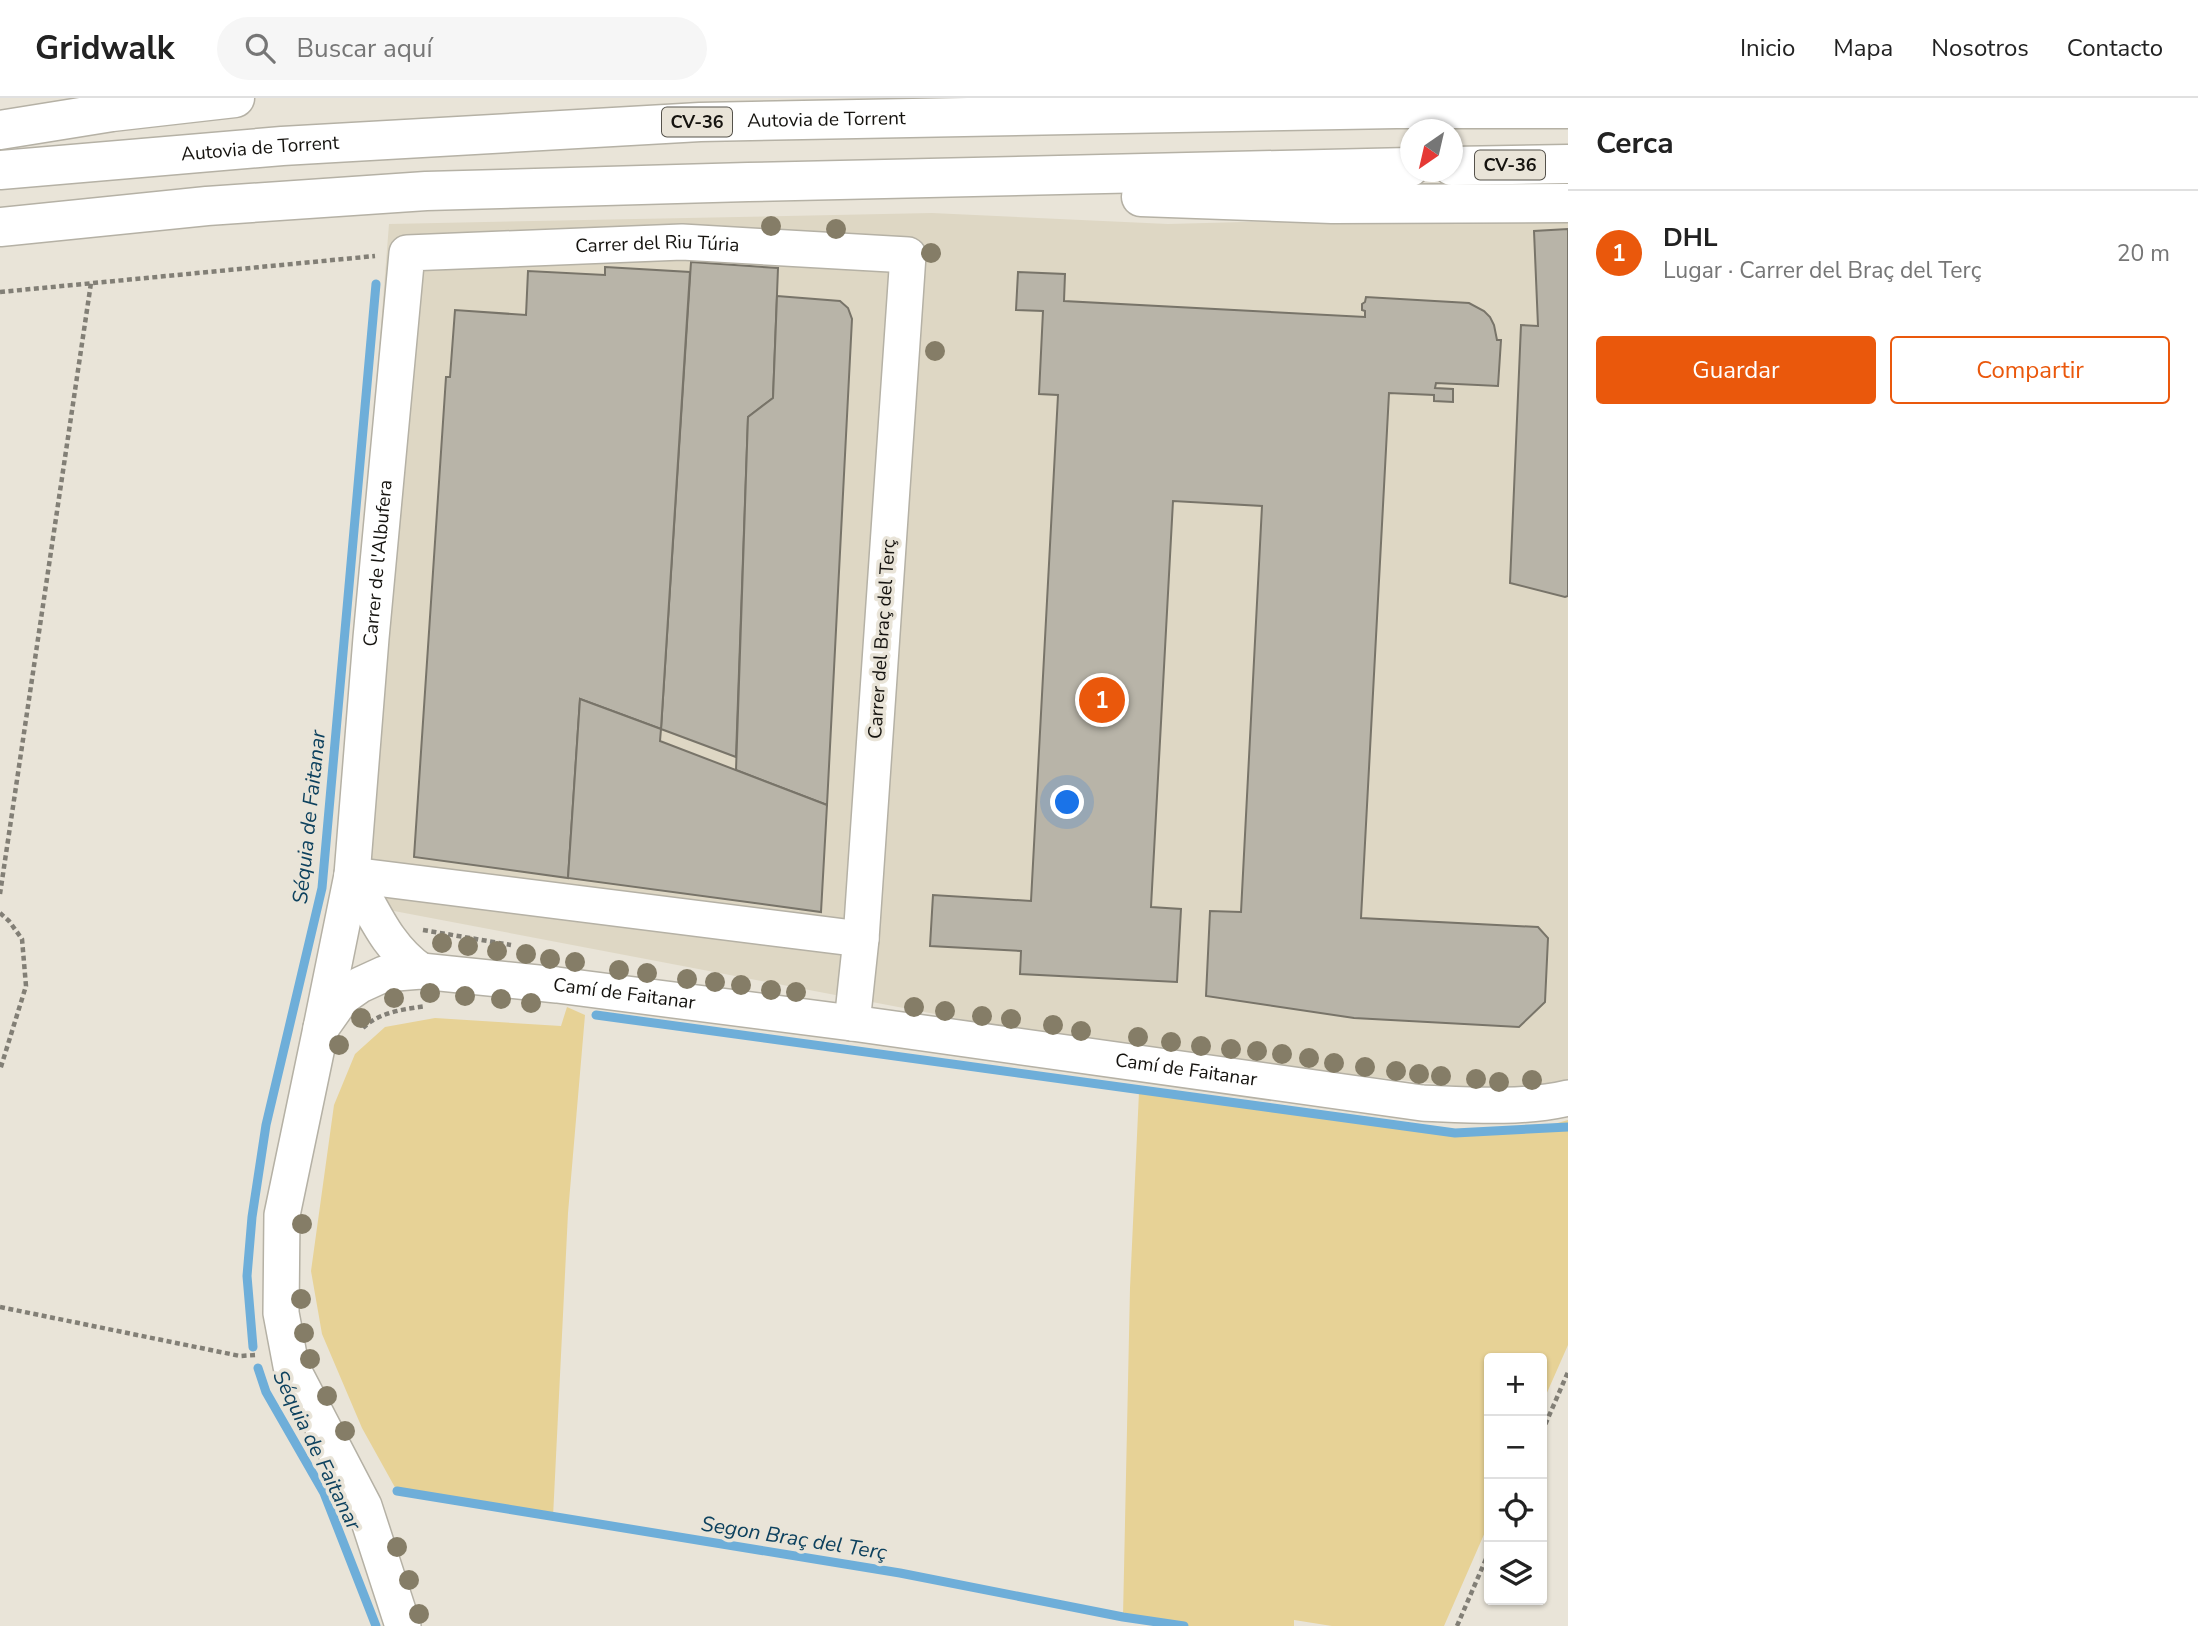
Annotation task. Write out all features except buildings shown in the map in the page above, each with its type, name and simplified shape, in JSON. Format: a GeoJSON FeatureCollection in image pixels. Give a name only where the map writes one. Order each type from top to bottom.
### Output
{"type":"FeatureCollection","features":[{"type":"Feature","properties":{"kind":"highway"},"geometry":{"type":"LineString","coordinates":[[0,130],[112,112],[235,98]]}},
{"type":"Feature","properties":{"kind":"highway","name":"Autovia de Torrent"},"geometry":{"type":"LineString","coordinates":[[0,170],[282,146],[699,122],[1568,108]]}},
{"type":"Feature","properties":{"kind":"highway","name":"CV-36"},"geometry":{"type":"LineString","coordinates":[[1463,166],[1568,164]]}},
{"type":"Feature","properties":{"kind":"highway"},"geometry":{"type":"LineString","coordinates":[[0,227],[207,206],[426,191],[1400,167]]}},
{"type":"Feature","properties":{"kind":"highway"},"geometry":{"type":"LineString","coordinates":[[748,182],[1332,204],[1568,203]]}},
{"type":"Feature","properties":{"kind":"street","name":"Carrer del Riu Túria"},"geometry":{"type":"LineString","coordinates":[[407,253],[682,242],[908,255]]}},
{"type":"Feature","properties":{"kind":"street","name":"Carrer de l'Albufera"},"geometry":{"type":"LineString","coordinates":[[321,1028],[352,875],[407,253]]}},
{"type":"Feature","properties":{"kind":"street","name":"Carrer del Braç del Terç"},"geometry":{"type":"LineString","coordinates":[[852,1023],[861,939],[908,255]]}},
{"type":"Feature","properties":{"kind":"street"},"geometry":{"type":"LineString","coordinates":[[352,875],[399,953],[421,971]]}},
{"type":"Feature","properties":{"kind":"street"},"geometry":{"type":"LineString","coordinates":[[352,875],[861,939]]}},
{"type":"Feature","properties":{"kind":"street","name":"Camí de Faitanar"},"geometry":{"type":"LineString","coordinates":[[403,1626],[364,1506],[291,1366],[281,1313],[282,1214],[321,1028],[343,997],[360,985],[384,974],[421,971],[557,985],[852,1023],[1422,1103],[1474,1105],[1550,1102],[1568,1098]]}},
{"type":"Feature","properties":{"kind":"path"},"geometry":{"type":"LineString","coordinates":[[0,292],[407,253]]}},
{"type":"Feature","properties":{"kind":"path"},"geometry":{"type":"LineString","coordinates":[[0,894],[91,284]]}},
{"type":"Feature","properties":{"kind":"path"},"geometry":{"type":"LineString","coordinates":[[0,913],[22,939],[26,986],[0,1070]]}},
{"type":"Feature","properties":{"kind":"path"},"geometry":{"type":"LineString","coordinates":[[380,925],[520,947]]}},
{"type":"Feature","properties":{"kind":"path"},"geometry":{"type":"LineString","coordinates":[[358,1034],[373,1019],[428,1006]]}},
{"type":"Feature","properties":{"kind":"path"},"geometry":{"type":"LineString","coordinates":[[0,1307],[240,1356],[288,1354]]}},
{"type":"Feature","properties":{"kind":"path"},"geometry":{"type":"LineString","coordinates":[[1547,1420],[1568,1372]]}},
{"type":"Feature","properties":{"kind":"path"},"geometry":{"type":"LineString","coordinates":[[1457,1626],[1484,1564]]}},
{"type":"Feature","properties":{"kind":"shaded area"},"geometry":{"type":"Polygon","coordinates":[[[932,213],[1168,224],[1568,213],[1568,1081],[1493,1090],[1124,1050],[336,900],[389,224],[932,213]]]}},
{"type":"Feature","properties":{"kind":"shaded area"},"geometry":{"type":"Polygon","coordinates":[[[567,1007],[585,1015],[568,1213],[553,1517],[397,1491],[362,1428],[322,1334],[311,1271],[334,1105],[355,1054],[385,1027],[435,1018],[561,1026],[567,1007]]]}},
{"type":"Feature","properties":{"kind":"shaded area"},"geometry":{"type":"Polygon","coordinates":[[[1139,1092],[1428,1132],[1526,1132],[1568,1120],[1568,1345],[1547,1393],[1547,1353],[1484,1353],[1484,1534],[1444,1626],[1332,1626],[1294,1620],[1294,1626],[1184,1626],[1123,1617],[1130,1288],[1139,1092]]]}},
{"type":"Feature","properties":{"kind":"waterway","name":"Séquia de Faitanar"},"geometry":{"type":"LineString","coordinates":[[253,1347],[247,1276],[252,1217],[266,1125],[322,888],[376,284]]}},
{"type":"Feature","properties":{"kind":"waterway"},"geometry":{"type":"LineString","coordinates":[[596,1015],[1455,1133],[1568,1127]]}},
{"type":"Feature","properties":{"kind":"waterway","name":"Séquia de Faitanar"},"geometry":{"type":"LineString","coordinates":[[258,1368],[266,1392],[324,1493],[376,1626]]}},
{"type":"Feature","properties":{"kind":"waterway","name":"Segon Braç del Terç"},"geometry":{"type":"LineString","coordinates":[[397,1491],[900,1573],[1123,1617],[1184,1626]]}},
{"type":"Feature","properties":{"kind":"place","name":"DHL"},"geometry":{"type":"Point","coordinates":[1102,700]}}]}
